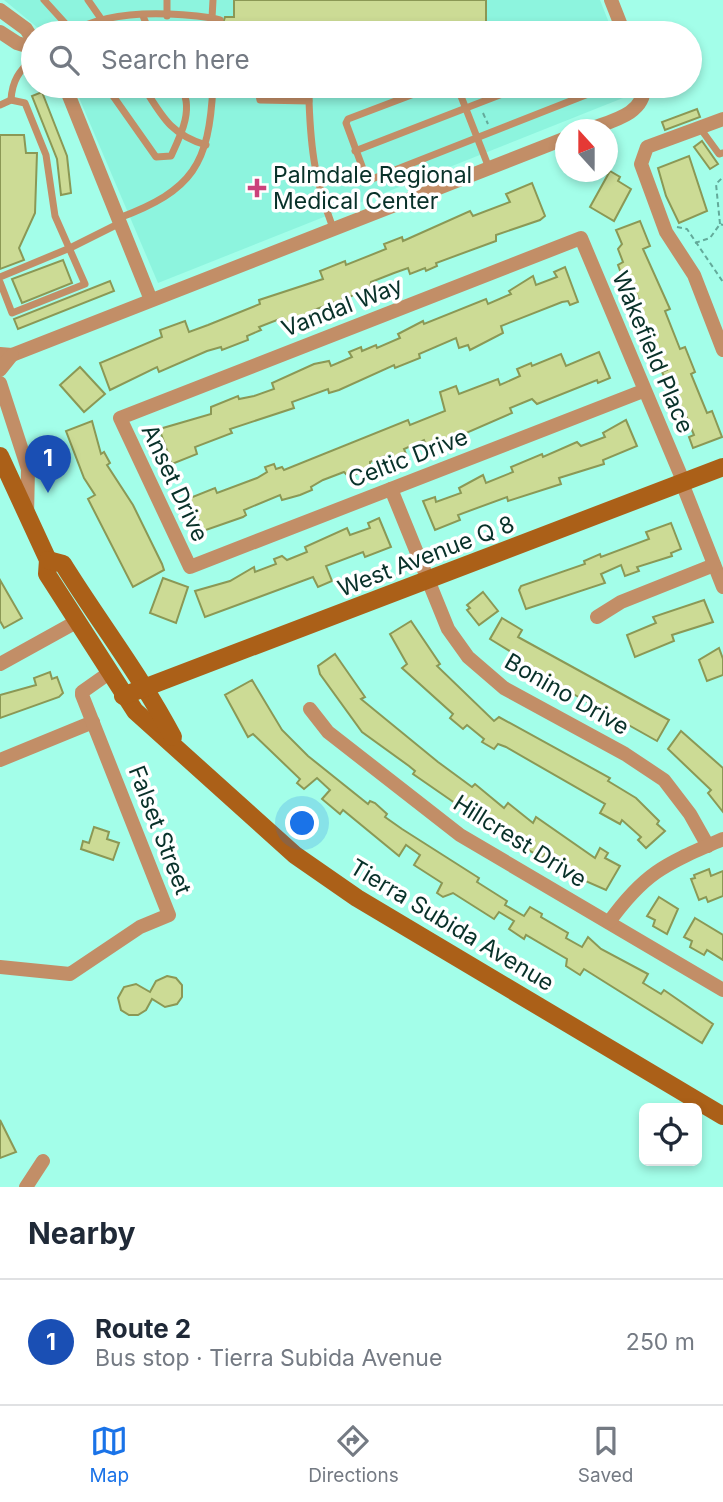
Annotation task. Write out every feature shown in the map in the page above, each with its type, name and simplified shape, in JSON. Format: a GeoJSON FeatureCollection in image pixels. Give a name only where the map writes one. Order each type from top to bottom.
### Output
{"type":"FeatureCollection","features":[{"type":"Feature","properties":{"kind":"main road","name":"Tierra Subida Avenue"},"geometry":{"type":"LineString","coordinates":[[0,456],[48,560],[47,574],[108,673],[135,711],[177,747],[202,773],[295,855],[356,898],[723,1116]]}},
{"type":"Feature","properties":{"kind":"main road","name":"West Avenue Q 8"},"geometry":{"type":"LineString","coordinates":[[123,696],[148,690],[723,467]]}},
{"type":"Feature","properties":{"kind":"main road","name":"Tierra Subida Avenue"},"geometry":{"type":"LineString","coordinates":[[48,560],[63,564],[94,615],[148,690],[177,747]]}},
{"type":"Feature","properties":{"kind":"street"},"geometry":{"type":"LineString","coordinates":[[611,0],[619,21]]}},
{"type":"Feature","properties":{"kind":"street"},"geometry":{"type":"LineString","coordinates":[[0,10],[21,25]]}},
{"type":"Feature","properties":{"kind":"street"},"geometry":{"type":"LineString","coordinates":[[0,32],[21,44]]}},
{"type":"Feature","properties":{"kind":"street"},"geometry":{"type":"LineString","coordinates":[[70,98],[151,300]]}},
{"type":"Feature","properties":{"kind":"street"},"geometry":{"type":"LineString","coordinates":[[614,119],[631,112],[644,98]]}},
{"type":"Feature","properties":{"kind":"street"},"geometry":{"type":"LineString","coordinates":[[723,119],[647,147],[641,164],[669,236],[694,275],[723,350]]}},
{"type":"Feature","properties":{"kind":"street"},"geometry":{"type":"LineString","coordinates":[[0,376],[6,354],[555,142]]}},
{"type":"Feature","properties":{"kind":"street","name":"Wakefield Place"},"geometry":{"type":"LineString","coordinates":[[581,238],[683,483],[723,587]]}},
{"type":"Feature","properties":{"kind":"street","name":"Vandal Way"},"geometry":{"type":"LineString","coordinates":[[120,418],[581,238]]}},
{"type":"Feature","properties":{"kind":"street"},"geometry":{"type":"LineString","coordinates":[[0,383],[29,469],[27,518]]}},
{"type":"Feature","properties":{"kind":"street","name":"Celtic Drive"},"geometry":{"type":"LineString","coordinates":[[190,567],[643,391]]}},
{"type":"Feature","properties":{"kind":"street","name":"Anset Drive"},"geometry":{"type":"LineString","coordinates":[[120,418],[190,567]]}},
{"type":"Feature","properties":{"kind":"street","name":"Bonino Drive"},"geometry":{"type":"LineString","coordinates":[[391,489],[448,629],[468,657],[504,688],[625,754],[664,780],[690,814],[708,846]]}},
{"type":"Feature","properties":{"kind":"street"},"geometry":{"type":"LineString","coordinates":[[597,617],[621,602],[714,565]]}},
{"type":"Feature","properties":{"kind":"street"},"geometry":{"type":"LineString","coordinates":[[0,664],[76,622]]}},
{"type":"Feature","properties":{"kind":"street"},"geometry":{"type":"LineString","coordinates":[[0,760],[93,722],[82,692],[108,673]]}},
{"type":"Feature","properties":{"kind":"street","name":"Hillcrest Drive"},"geometry":{"type":"LineString","coordinates":[[310,709],[328,732],[460,835],[723,990]]}},
{"type":"Feature","properties":{"kind":"street","name":"Falset Street"},"geometry":{"type":"LineString","coordinates":[[0,967],[70,974],[140,927],[169,915],[93,722]]}},
{"type":"Feature","properties":{"kind":"street"},"geometry":{"type":"LineString","coordinates":[[609,922],[632,890],[662,866],[723,839]]}},
{"type":"Feature","properties":{"kind":"street"},"geometry":{"type":"LineString","coordinates":[[26,1187],[43,1161]]}},
{"type":"Feature","properties":{"kind":"lane"},"geometry":{"type":"LineString","coordinates":[[44,0],[62,21]]}},
{"type":"Feature","properties":{"kind":"lane"},"geometry":{"type":"LineString","coordinates":[[88,0],[103,20],[143,16],[216,19],[213,0]]}},
{"type":"Feature","properties":{"kind":"lane"},"geometry":{"type":"LineString","coordinates":[[167,0],[167,16]]}},
{"type":"Feature","properties":{"kind":"lane"},"geometry":{"type":"LineString","coordinates":[[143,16],[145,21]]}},
{"type":"Feature","properties":{"kind":"lane"},"geometry":{"type":"LineString","coordinates":[[11,100],[11,88],[21,69]]}},
{"type":"Feature","properties":{"kind":"lane"},"geometry":{"type":"LineString","coordinates":[[114,98],[156,157],[171,156],[181,135],[186,98]]}},
{"type":"Feature","properties":{"kind":"lane"},"geometry":{"type":"LineString","coordinates":[[150,98],[165,122],[181,135],[206,145]]}},
{"type":"Feature","properties":{"kind":"lane"},"geometry":{"type":"LineString","coordinates":[[0,105],[11,100],[25,103],[46,155],[55,216],[70,248],[85,284],[12,313],[0,279],[70,248],[172,194],[190,176],[206,145],[211,127],[212,98]]}},
{"type":"Feature","properties":{"kind":"lane"},"geometry":{"type":"LineString","coordinates":[[260,98],[309,101]]}},
{"type":"Feature","properties":{"kind":"lane"},"geometry":{"type":"LineString","coordinates":[[309,98],[311,158],[317,184],[334,229]]}},
{"type":"Feature","properties":{"kind":"lane"},"geometry":{"type":"LineString","coordinates":[[403,98],[348,119],[346,123],[366,177],[372,179],[578,98]]}},
{"type":"Feature","properties":{"kind":"lane"},"geometry":{"type":"LineString","coordinates":[[461,98],[489,168]]}},
{"type":"Feature","properties":{"kind":"lane"},"geometry":{"type":"LineString","coordinates":[[355,151],[492,98]]}},
{"type":"Feature","properties":{"kind":"lane"},"geometry":{"type":"LineString","coordinates":[[699,128],[719,154],[723,153]]}},
{"type":"Feature","properties":{"kind":"path"},"geometry":{"type":"LineString","coordinates":[[477,98],[492,132]]}},
{"type":"Feature","properties":{"kind":"path"},"geometry":{"type":"LineString","coordinates":[[695,243],[710,238],[721,224],[716,184],[723,177]]}},
{"type":"Feature","properties":{"kind":"path"},"geometry":{"type":"LineString","coordinates":[[669,236],[675,232],[674,228],[685,227],[723,282]]}},
{"type":"Feature","properties":{"kind":"shaded area"},"geometry":{"type":"Polygon","coordinates":[[[4,0],[600,0],[608,21],[29,21],[4,0]]]}},
{"type":"Feature","properties":{"kind":"shaded area","name":"Palmdale Regional Medical Center"},"geometry":{"type":"Polygon","coordinates":[[[79,98],[623,98],[570,119],[555,119],[555,125],[158,283],[79,98]]]}},
{"type":"Feature","properties":{"kind":"building"},"geometry":{"type":"Polygon","coordinates":[[[234,0],[486,0],[486,21],[224,21],[225,17],[234,17],[234,0]]]}},
{"type":"Feature","properties":{"kind":"building"},"geometry":{"type":"Polygon","coordinates":[[[33,98],[44,98],[67,156],[71,193],[61,195],[57,159],[33,98]]]}},
{"type":"Feature","properties":{"kind":"building"},"geometry":{"type":"Polygon","coordinates":[[[697,109],[700,117],[665,130],[662,122],[697,109]]]}},
{"type":"Feature","properties":{"kind":"building"},"geometry":{"type":"Polygon","coordinates":[[[0,135],[24,135],[26,153],[37,153],[35,213],[19,248],[24,260],[0,269],[0,135]]]}},
{"type":"Feature","properties":{"kind":"building"},"geometry":{"type":"Polygon","coordinates":[[[702,141],[718,164],[710,169],[694,147],[702,141]]]}},
{"type":"Feature","properties":{"kind":"building"},"geometry":{"type":"Polygon","coordinates":[[[689,156],[707,211],[679,223],[666,196],[658,168],[689,156]]]}},
{"type":"Feature","properties":{"kind":"building"},"geometry":{"type":"Polygon","coordinates":[[[618,181],[631,189],[614,221],[590,207],[604,182],[618,181]]]}},
{"type":"Feature","properties":{"kind":"building"},"geometry":{"type":"Polygon","coordinates":[[[532,183],[545,216],[540,220],[496,235],[496,241],[436,263],[437,266],[426,271],[425,268],[410,274],[408,268],[394,273],[371,282],[370,289],[311,311],[312,314],[284,323],[282,318],[259,327],[261,330],[247,336],[248,340],[222,350],[221,347],[207,351],[159,372],[157,367],[110,390],[100,363],[162,337],[160,330],[185,321],[189,332],[208,325],[260,304],[259,300],[323,279],[320,271],[345,261],[346,265],[386,249],[384,244],[402,237],[403,241],[470,211],[473,216],[510,202],[506,194],[532,183]]]}},
{"type":"Feature","properties":{"kind":"building"},"geometry":{"type":"Polygon","coordinates":[[[640,221],[650,246],[643,249],[670,309],[665,311],[680,349],[685,347],[695,372],[691,374],[707,413],[712,411],[722,437],[693,448],[689,437],[694,435],[685,413],[677,416],[672,404],[676,403],[662,372],[667,370],[659,350],[651,353],[646,342],[649,341],[637,312],[642,308],[634,287],[625,275],[622,276],[618,265],[623,262],[618,249],[622,244],[616,230],[640,221]]]}},
{"type":"Feature","properties":{"kind":"building"},"geometry":{"type":"Polygon","coordinates":[[[63,260],[72,283],[22,303],[12,279],[63,260]]]}},
{"type":"Feature","properties":{"kind":"building"},"geometry":{"type":"Polygon","coordinates":[[[565,267],[578,302],[570,305],[568,301],[562,302],[501,326],[503,333],[470,350],[468,345],[459,348],[456,338],[419,354],[420,358],[395,368],[394,365],[339,390],[329,393],[328,389],[292,402],[294,408],[230,429],[232,433],[195,447],[197,454],[172,464],[160,431],[163,428],[211,414],[211,407],[238,396],[239,399],[274,389],[272,383],[314,364],[329,361],[331,366],[352,357],[349,352],[361,347],[362,351],[376,345],[377,348],[400,338],[398,334],[423,321],[424,324],[486,299],[488,304],[511,294],[509,291],[533,276],[536,285],[557,277],[554,272],[565,267]]]}},
{"type":"Feature","properties":{"kind":"building"},"geometry":{"type":"Polygon","coordinates":[[[110,281],[114,291],[18,329],[14,319],[110,281]]]}},
{"type":"Feature","properties":{"kind":"building"},"geometry":{"type":"Polygon","coordinates":[[[599,352],[610,378],[598,383],[597,380],[537,404],[532,399],[510,408],[512,413],[441,444],[439,440],[426,445],[424,440],[404,449],[406,454],[394,458],[392,453],[370,462],[370,468],[349,477],[344,472],[323,480],[311,487],[312,490],[300,495],[282,500],[280,495],[244,510],[246,515],[243,517],[203,531],[190,498],[215,488],[217,493],[257,478],[267,472],[265,467],[274,464],[276,469],[282,467],[284,470],[408,420],[410,425],[445,411],[440,392],[456,386],[459,394],[498,379],[500,385],[520,376],[517,369],[531,363],[532,366],[561,354],[566,366],[599,352]]]}},
{"type":"Feature","properties":{"kind":"building"},"geometry":{"type":"Polygon","coordinates":[[[80,367],[105,394],[84,412],[60,385],[80,367]]]}},
{"type":"Feature","properties":{"kind":"building"},"geometry":{"type":"Polygon","coordinates":[[[626,420],[637,446],[603,460],[604,464],[559,478],[561,484],[508,501],[507,497],[458,515],[460,520],[435,530],[423,501],[435,497],[436,502],[461,493],[459,488],[483,475],[486,483],[513,472],[511,467],[542,454],[543,457],[577,442],[581,446],[605,437],[603,433],[626,420]]]}},
{"type":"Feature","properties":{"kind":"building"},"geometry":{"type":"Polygon","coordinates":[[[92,421],[101,454],[104,452],[110,463],[107,465],[133,505],[164,570],[133,587],[88,499],[95,495],[84,478],[66,431],[92,421]]]}},
{"type":"Feature","properties":{"kind":"building"},"geometry":{"type":"Polygon","coordinates":[[[379,518],[391,547],[365,557],[363,552],[326,566],[332,581],[318,587],[313,577],[205,617],[195,591],[230,581],[254,567],[255,572],[276,564],[274,559],[282,556],[287,560],[307,552],[305,547],[347,528],[350,535],[370,528],[368,523],[379,518]]]}},
{"type":"Feature","properties":{"kind":"building"},"geometry":{"type":"Polygon","coordinates":[[[671,523],[681,549],[671,553],[672,556],[637,567],[639,571],[625,576],[621,565],[601,574],[605,583],[526,609],[519,590],[521,586],[585,564],[584,561],[600,554],[601,557],[649,539],[646,532],[671,523]]]}},
{"type":"Feature","properties":{"kind":"building"},"geometry":{"type":"Polygon","coordinates":[[[163,578],[188,587],[176,623],[150,613],[163,578]]]}},
{"type":"Feature","properties":{"kind":"building"},"geometry":{"type":"Polygon","coordinates":[[[0,580],[22,618],[4,628],[0,621],[0,580]]]}},
{"type":"Feature","properties":{"kind":"building"},"geometry":{"type":"Polygon","coordinates":[[[483,592],[498,611],[479,625],[467,610],[470,608],[467,605],[483,592]]]}},
{"type":"Feature","properties":{"kind":"building"},"geometry":{"type":"Polygon","coordinates":[[[704,600],[713,622],[672,635],[674,641],[635,657],[627,635],[656,623],[653,617],[704,600]]]}},
{"type":"Feature","properties":{"kind":"building"},"geometry":{"type":"Polygon","coordinates":[[[502,618],[522,630],[518,637],[669,720],[657,741],[518,663],[521,658],[490,639],[502,618]]]}},
{"type":"Feature","properties":{"kind":"building"},"geometry":{"type":"Polygon","coordinates":[[[411,621],[440,664],[437,666],[494,721],[499,717],[610,778],[608,781],[636,798],[665,831],[646,848],[638,840],[641,837],[622,820],[620,824],[600,813],[605,804],[506,747],[498,744],[494,749],[482,742],[484,739],[467,725],[463,729],[450,718],[453,714],[402,668],[407,664],[390,634],[411,621]]]}},
{"type":"Feature","properties":{"kind":"building"},"geometry":{"type":"Polygon","coordinates":[[[719,648],[723,659],[723,675],[707,681],[699,660],[719,648]]]}},
{"type":"Feature","properties":{"kind":"building"},"geometry":{"type":"Polygon","coordinates":[[[335,654],[365,697],[361,699],[472,787],[475,784],[504,808],[508,803],[533,823],[536,817],[595,858],[600,848],[608,853],[605,858],[620,866],[606,890],[572,875],[568,876],[557,869],[562,861],[547,851],[543,858],[528,850],[530,845],[514,836],[511,840],[480,816],[478,818],[465,810],[413,774],[415,771],[409,766],[362,732],[320,674],[318,666],[335,654]]]}},
{"type":"Feature","properties":{"kind":"building"},"geometry":{"type":"Polygon","coordinates":[[[50,672],[52,679],[57,677],[63,693],[59,697],[0,718],[0,695],[36,685],[34,678],[50,672]]]}},
{"type":"Feature","properties":{"kind":"building"},"geometry":{"type":"Polygon","coordinates":[[[252,680],[282,730],[308,756],[368,804],[370,801],[375,803],[387,814],[385,817],[479,878],[477,882],[507,901],[505,905],[524,916],[530,907],[568,933],[566,938],[582,947],[588,937],[601,949],[648,974],[643,983],[661,994],[664,990],[713,1024],[702,1043],[584,969],[580,975],[566,966],[567,959],[526,935],[524,939],[509,929],[514,921],[499,912],[494,919],[453,893],[443,897],[437,893],[442,883],[414,865],[420,855],[406,845],[399,856],[343,810],[340,814],[322,799],[330,790],[317,778],[304,789],[297,783],[300,779],[253,734],[248,737],[225,695],[252,680]]]}},
{"type":"Feature","properties":{"kind":"building"},"geometry":{"type":"Polygon","coordinates":[[[681,731],[723,768],[723,812],[708,793],[711,790],[668,749],[681,731]]]}},
{"type":"Feature","properties":{"kind":"building"},"geometry":{"type":"Polygon","coordinates":[[[94,827],[109,832],[107,839],[119,843],[113,860],[81,849],[83,841],[89,843],[94,827]]]}},
{"type":"Feature","properties":{"kind":"building"},"geometry":{"type":"Polygon","coordinates":[[[709,869],[711,876],[723,871],[723,896],[708,902],[706,897],[699,900],[691,879],[709,869]]]}},
{"type":"Feature","properties":{"kind":"building"},"geometry":{"type":"Polygon","coordinates":[[[659,897],[678,909],[667,934],[653,926],[655,920],[647,916],[659,897]]]}},
{"type":"Feature","properties":{"kind":"building"},"geometry":{"type":"Polygon","coordinates":[[[695,918],[723,935],[723,960],[707,950],[704,955],[690,947],[692,941],[684,937],[695,918]]]}},
{"type":"Feature","properties":{"kind":"building"},"geometry":{"type":"Polygon","coordinates":[[[167,976],[176,978],[182,985],[182,997],[177,1004],[165,1007],[152,999],[146,1010],[138,1015],[129,1015],[121,1010],[118,998],[124,987],[136,984],[150,992],[156,981],[167,976]]]}},
{"type":"Feature","properties":{"kind":"building"},"geometry":{"type":"Polygon","coordinates":[[[0,1120],[16,1152],[0,1158],[0,1120]]]}},
{"type":"Feature","properties":{"kind":"place","name":"Palmdale Regional Medical Center"},"geometry":{"type":"Point","coordinates":[257,188]}},
{"type":"Feature","properties":{"kind":"place","name":"Route 2"},"geometry":{"type":"Point","coordinates":[48,493]}}]}
